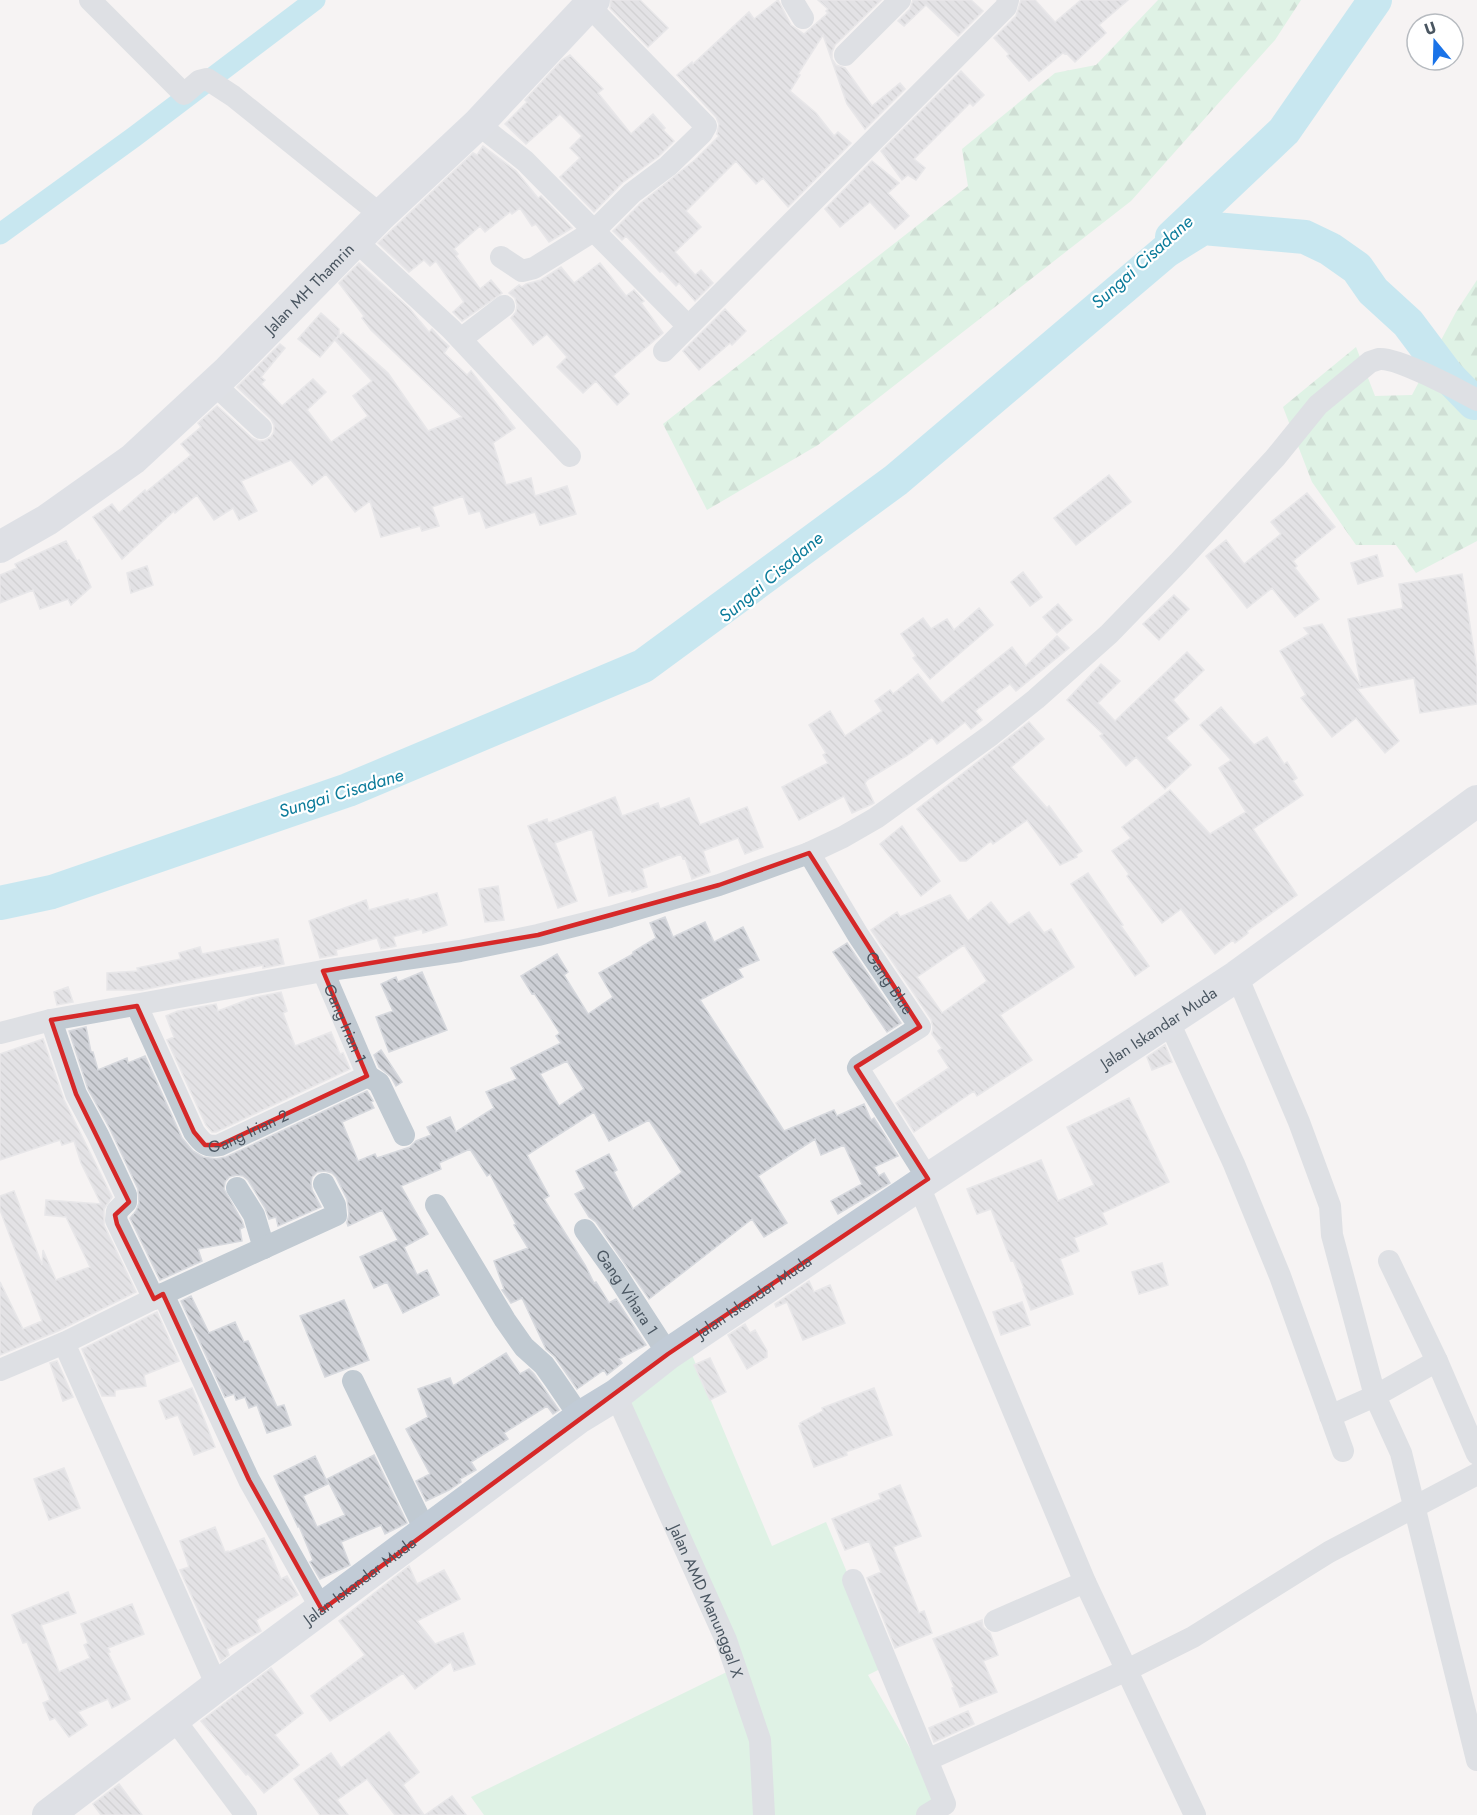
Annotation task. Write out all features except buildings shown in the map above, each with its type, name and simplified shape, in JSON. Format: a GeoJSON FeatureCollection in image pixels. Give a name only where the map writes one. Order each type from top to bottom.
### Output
{"type":"FeatureCollection","features":[{"type":"Feature","properties":{"kind":"street"},"geometry":{"type":"LineString","coordinates":[[90,0],[184,94],[199,81],[207,79],[233,96],[381,214]]}},
{"type":"Feature","properties":{"kind":"street"},"geometry":{"type":"LineString","coordinates":[[845,55],[900,0]]}},
{"type":"Feature","properties":{"kind":"street"},"geometry":{"type":"LineString","coordinates":[[664,351],[1006,7],[1008,0]]}},
{"type":"Feature","properties":{"kind":"street"},"geometry":{"type":"LineString","coordinates":[[501,257],[522,271],[534,268],[595,230],[632,192],[668,166],[702,133],[706,126],[592,3]]}},
{"type":"Feature","properties":{"kind":"street","name":"Jalan MH Thamrin"},"geometry":{"type":"LineString","coordinates":[[0,547],[46,520],[133,459],[214,384],[381,214],[478,124],[592,3]]}},
{"type":"Feature","properties":{"kind":"street"},"geometry":{"type":"LineString","coordinates":[[478,124],[525,161],[688,326]]}},
{"type":"Feature","properties":{"kind":"street"},"geometry":{"type":"LineString","coordinates":[[356,241],[461,339],[570,456]]}},
{"type":"Feature","properties":{"kind":"street"},"geometry":{"type":"LineString","coordinates":[[461,339],[504,306]]}},
{"type":"Feature","properties":{"kind":"street"},"geometry":{"type":"LineString","coordinates":[[0,1033],[51,1020],[323,970],[460,951],[538,935],[610,917],[719,885],[809,853],[876,818],[991,735],[1044,692],[1109,634],[1178,563],[1275,458],[1318,405],[1370,362],[1380,359],[1393,362],[1442,381],[1477,400]]}},
{"type":"Feature","properties":{"kind":"street"},"geometry":{"type":"LineString","coordinates":[[214,384],[261,428]]}},
{"type":"Feature","properties":{"kind":"street","name":"Jalan Iskandar Muda"},"geometry":{"type":"LineString","coordinates":[[48,1815],[217,1686],[580,1417],[616,1395],[668,1354],[1237,976],[1477,801]]}},
{"type":"Feature","properties":{"kind":"street","name":"Gang Blue"},"geometry":{"type":"LineString","coordinates":[[809,853],[858,935],[920,1027],[859,1065],[858,1068],[924,1183]]}},
{"type":"Feature","properties":{"kind":"street","name":"Gang Irian 1"},"geometry":{"type":"LineString","coordinates":[[323,970],[368,1076]]}},
{"type":"Feature","properties":{"kind":"street"},"geometry":{"type":"LineString","coordinates":[[1237,976],[1299,1122],[1329,1206],[1332,1235],[1375,1396],[1401,1453],[1477,1760]]}},
{"type":"Feature","properties":{"kind":"street","name":"Gang Irian 2"},"geometry":{"type":"LineString","coordinates":[[137,1006],[194,1132],[205,1145],[211,1147],[220,1145],[368,1076]]}},
{"type":"Feature","properties":{"kind":"street"},"geometry":{"type":"LineString","coordinates":[[51,1020],[76,1094],[126,1196],[126,1203],[117,1211],[116,1220],[158,1297],[249,1480],[322,1610]]}},
{"type":"Feature","properties":{"kind":"street"},"geometry":{"type":"LineString","coordinates":[[1169,1022],[1280,1276],[1343,1451]]}},
{"type":"Feature","properties":{"kind":"street"},"geometry":{"type":"LineString","coordinates":[[368,1076],[379,1083],[404,1135]]}},
{"type":"Feature","properties":{"kind":"street"},"geometry":{"type":"LineString","coordinates":[[924,1183],[1085,1582],[1125,1671],[1195,1815]]}},
{"type":"Feature","properties":{"kind":"street"},"geometry":{"type":"LineString","coordinates":[[0,1370],[64,1343],[336,1215],[335,1205],[324,1184]]}},
{"type":"Feature","properties":{"kind":"street"},"geometry":{"type":"LineString","coordinates":[[237,1188],[254,1215],[264,1248]]}},
{"type":"Feature","properties":{"kind":"street"},"geometry":{"type":"LineString","coordinates":[[436,1205],[511,1329],[524,1347],[544,1365],[580,1417]]}},
{"type":"Feature","properties":{"kind":"street","name":"Gang Vihara 1"},"geometry":{"type":"LineString","coordinates":[[585,1230],[668,1354]]}},
{"type":"Feature","properties":{"kind":"street"},"geometry":{"type":"LineString","coordinates":[[1389,1261],[1437,1361],[1477,1454]]}},
{"type":"Feature","properties":{"kind":"street"},"geometry":{"type":"LineString","coordinates":[[64,1343],[217,1686]]}},
{"type":"Feature","properties":{"kind":"street"},"geometry":{"type":"LineString","coordinates":[[1330,1416],[1375,1396],[1437,1361]]}},
{"type":"Feature","properties":{"kind":"street"},"geometry":{"type":"LineString","coordinates":[[353,1381],[426,1532]]}},
{"type":"Feature","properties":{"kind":"street","name":"Jalan AMD Manunggal X"},"geometry":{"type":"LineString","coordinates":[[616,1395],[726,1640],[760,1740],[764,1815]]}},
{"type":"Feature","properties":{"kind":"street"},"geometry":{"type":"LineString","coordinates":[[927,1760],[1125,1671],[1193,1636],[1329,1552],[1477,1474]]}},
{"type":"Feature","properties":{"kind":"street"},"geometry":{"type":"LineString","coordinates":[[853,1580],[927,1760],[941,1811]]}},
{"type":"Feature","properties":{"kind":"street"},"geometry":{"type":"LineString","coordinates":[[995,1621],[1085,1582]]}},
{"type":"Feature","properties":{"kind":"street"},"geometry":{"type":"LineString","coordinates":[[174,1719],[246,1815]]}},
{"type":"Feature","properties":{"kind":"highlighted area"},"geometry":{"type":"Polygon","coordinates":[[[809,853],[920,1027],[856,1067],[928,1179],[668,1354],[322,1610],[249,1480],[163,1294],[154,1299],[117,1224],[115,1215],[129,1202],[76,1094],[51,1020],[137,1006],[194,1132],[205,1145],[220,1145],[367,1076],[323,971],[538,935],[719,885],[809,853]]]}},
{"type":"Feature","properties":{"kind":"green space"},"geometry":{"type":"Polygon","coordinates":[[[1158,0],[1301,0],[1275,40],[1131,201],[818,445],[707,510],[663,424],[968,186],[962,149],[1055,73],[1096,65],[1158,0]]]}},
{"type":"Feature","properties":{"kind":"green space"},"geometry":{"type":"Polygon","coordinates":[[[1477,280],[1477,541],[1416,573],[1396,545],[1356,545],[1312,482],[1283,407],[1356,347],[1375,396],[1412,395],[1456,312],[1477,280]]]}},
{"type":"Feature","properties":{"kind":"green space"},"geometry":{"type":"Polygon","coordinates":[[[692,1355],[772,1546],[826,1522],[886,1666],[868,1675],[942,1804],[918,1815],[484,1815],[471,1797],[735,1668],[618,1405],[692,1355]]]}},
{"type":"Feature","properties":{"kind":"waterway"},"geometry":{"type":"LineString","coordinates":[[0,234],[134,137],[315,0]]}},
{"type":"Feature","properties":{"kind":"waterway","name":"Sungai Cisadane"},"geometry":{"type":"LineString","coordinates":[[1172,237],[1284,131],[1375,0]]}},
{"type":"Feature","properties":{"kind":"waterway","name":"Sungai Cisadane"},"geometry":{"type":"LineString","coordinates":[[0,903],[52,892],[348,790],[643,666],[896,480],[1166,251],[1203,228],[1305,237],[1330,249],[1357,268],[1373,291],[1408,323],[1447,375],[1474,403]]}}]}
